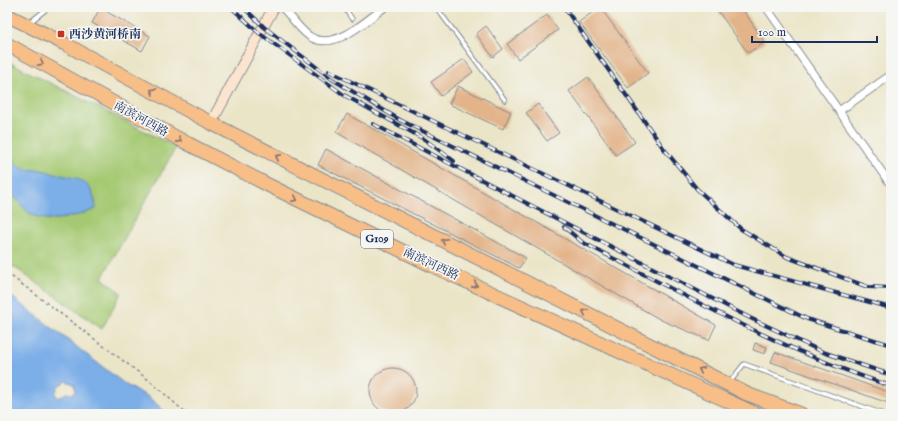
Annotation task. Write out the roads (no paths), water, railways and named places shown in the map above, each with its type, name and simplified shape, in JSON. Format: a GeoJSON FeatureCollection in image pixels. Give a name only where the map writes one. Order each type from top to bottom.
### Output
{"type":"FeatureCollection","features":[{"type":"Feature","properties":{"kind":"highway","name":"G109"},"geometry":{"type":"LineString","coordinates":[[8,14],[211,123]]}},
{"type":"Feature","properties":{"kind":"highway","name":"南滨河西路"},"geometry":{"type":"LineString","coordinates":[[7,44],[268,186],[437,268],[745,401],[801,414]]}},
{"type":"Feature","properties":{"kind":"highway","name":"南滨河西路"},"geometry":{"type":"LineString","coordinates":[[211,123],[728,384],[756,414]]}},
{"type":"Feature","properties":{"kind":"street"},"geometry":{"type":"LineString","coordinates":[[211,123],[274,7]]}},
{"type":"Feature","properties":{"kind":"street"},"geometry":{"type":"LineString","coordinates":[[282,7],[310,37],[331,41],[343,36],[385,7]]}},
{"type":"Feature","properties":{"kind":"street"},"geometry":{"type":"LineString","coordinates":[[766,7],[891,185]]}},
{"type":"Feature","properties":{"kind":"street"},"geometry":{"type":"LineString","coordinates":[[839,111],[891,75]]}},
{"type":"Feature","properties":{"kind":"lane"},"geometry":{"type":"LineString","coordinates":[[27,25],[49,7]]}},
{"type":"Feature","properties":{"kind":"lane"},"geometry":{"type":"LineString","coordinates":[[344,7],[352,19]]}},
{"type":"Feature","properties":{"kind":"lane"},"geometry":{"type":"LineString","coordinates":[[436,7],[506,100]]}},
{"type":"Feature","properties":{"kind":"lane"},"geometry":{"type":"LineString","coordinates":[[728,384],[744,364],[883,414]]}},
{"type":"Feature","properties":{"kind":"water"},"geometry":{"type":"Polygon","coordinates":[[[7,148],[13,161],[21,168],[44,170],[78,179],[83,182],[92,192],[95,199],[96,209],[80,215],[61,219],[34,216],[27,211],[16,198],[7,192],[7,148]]]}},
{"type":"Feature","properties":{"kind":"water"},"geometry":{"type":"Polygon","coordinates":[[[7,293],[126,385],[147,396],[168,414],[7,414],[7,293]],[[66,381],[58,386],[55,394],[59,398],[66,393],[72,394],[76,391],[74,384],[66,381]]]}},
{"type":"Feature","properties":{"kind":"railway"},"geometry":{"type":"LineString","coordinates":[[231,7],[259,33],[344,95],[424,139],[454,161]]}},
{"type":"Feature","properties":{"kind":"railway"},"geometry":{"type":"LineString","coordinates":[[243,7],[264,27],[332,79],[400,120],[807,319],[891,345]]}},
{"type":"Feature","properties":{"kind":"railway"},"geometry":{"type":"LineString","coordinates":[[564,7],[664,149],[697,189],[741,229],[787,257],[868,287],[891,288]]}},
{"type":"Feature","properties":{"kind":"railway"},"geometry":{"type":"LineString","coordinates":[[329,71],[734,265],[891,308]]}},
{"type":"Feature","properties":{"kind":"railway"},"geometry":{"type":"LineString","coordinates":[[373,124],[750,318],[823,352],[891,375]]}},
{"type":"Feature","properties":{"kind":"railway"},"geometry":{"type":"LineString","coordinates":[[564,227],[582,242],[772,339],[851,372],[891,386]]}},
{"type":"Feature","properties":{"kind":"place","name":"西沙黄河桥南"},"geometry":{"type":"Point","coordinates":[61,34]}}]}
